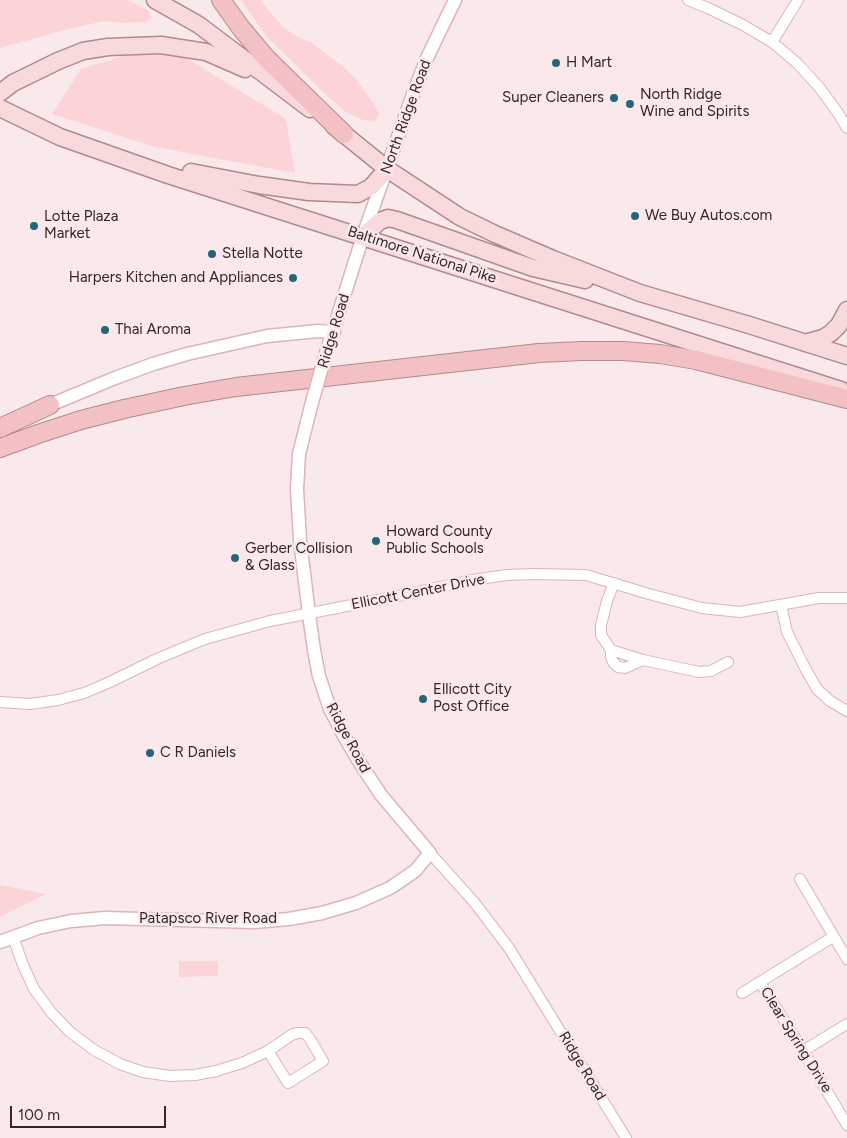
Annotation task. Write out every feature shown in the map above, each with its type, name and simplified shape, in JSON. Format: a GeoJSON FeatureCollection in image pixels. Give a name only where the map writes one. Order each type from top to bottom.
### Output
{"type":"FeatureCollection","features":[{"type":"Feature","properties":{"kind":"highway"},"geometry":{"type":"LineString","coordinates":[[221,0],[266,58],[344,134]]}},
{"type":"Feature","properties":{"kind":"highway"},"geometry":{"type":"LineString","coordinates":[[0,448],[55,428],[124,409],[236,387],[539,353],[573,351],[623,351],[660,354],[696,360],[847,399]]}},
{"type":"Feature","properties":{"kind":"highway"},"geometry":{"type":"LineString","coordinates":[[0,428],[50,406]]}},
{"type":"Feature","properties":{"kind":"main road"},"geometry":{"type":"LineString","coordinates":[[155,0],[199,25],[344,134],[387,169],[460,217],[553,259],[640,293]]}},
{"type":"Feature","properties":{"kind":"main road"},"geometry":{"type":"LineString","coordinates":[[7,88],[58,60],[83,51],[108,47],[161,45],[206,52],[270,80]]}},
{"type":"Feature","properties":{"kind":"main road","name":"Baltimore National Pike"},"geometry":{"type":"LineString","coordinates":[[0,108],[60,137],[118,158],[847,392]]}},
{"type":"Feature","properties":{"kind":"main road"},"geometry":{"type":"LineString","coordinates":[[118,158],[259,185],[339,194],[358,194],[364,192],[387,169]]}},
{"type":"Feature","properties":{"kind":"main road"},"geometry":{"type":"LineString","coordinates":[[363,236],[380,221],[388,218],[397,220],[532,268],[640,293],[847,356]]}},
{"type":"Feature","properties":{"kind":"main road"},"geometry":{"type":"LineString","coordinates":[[805,343],[823,338],[831,333],[839,325],[847,310]]}},
{"type":"Feature","properties":{"kind":"street","name":"North Ridge Road"},"geometry":{"type":"LineString","coordinates":[[363,236],[427,58],[455,0]]}},
{"type":"Feature","properties":{"kind":"street"},"geometry":{"type":"LineString","coordinates":[[688,0],[743,25],[772,42],[797,63],[819,87],[838,112],[847,128]]}},
{"type":"Feature","properties":{"kind":"street"},"geometry":{"type":"LineString","coordinates":[[772,42],[798,0]]}},
{"type":"Feature","properties":{"kind":"street","name":"Ridge Road"},"geometry":{"type":"LineString","coordinates":[[363,236],[334,332],[326,352],[300,454],[297,489],[300,540],[319,676],[338,726],[381,795],[474,902],[509,948],[626,1138]]}},
{"type":"Feature","properties":{"kind":"street"},"geometry":{"type":"LineString","coordinates":[[50,406],[115,378],[187,354],[266,336],[334,332]]}},
{"type":"Feature","properties":{"kind":"street","name":"Ellicott Center Drive"},"geometry":{"type":"LineString","coordinates":[[0,702],[30,704],[58,700],[84,693],[205,639],[270,621],[472,580],[507,575],[586,574],[702,608],[740,612],[819,598],[847,598]]}},
{"type":"Feature","properties":{"kind":"street"},"geometry":{"type":"LineString","coordinates":[[614,583],[601,626],[601,635],[611,650],[643,660],[699,672],[711,671],[728,662]]}},
{"type":"Feature","properties":{"kind":"street"},"geometry":{"type":"LineString","coordinates":[[781,605],[787,632],[817,689],[830,701],[847,711]]}},
{"type":"Feature","properties":{"kind":"street","name":"Patapsco River Road"},"geometry":{"type":"LineString","coordinates":[[0,942],[38,928],[71,921],[105,918],[254,922],[289,919],[322,913],[356,903],[390,888],[415,871],[430,853]]}},
{"type":"Feature","properties":{"kind":"street"},"geometry":{"type":"LineString","coordinates":[[800,879],[847,960]]}},
{"type":"Feature","properties":{"kind":"street"},"geometry":{"type":"LineString","coordinates":[[13,936],[34,989],[51,1012],[70,1032],[94,1050],[120,1064],[144,1072],[170,1076],[195,1075],[242,1064],[268,1051],[293,1034],[305,1033],[323,1060],[288,1083],[268,1051]]}},
{"type":"Feature","properties":{"kind":"street"},"geometry":{"type":"LineString","coordinates":[[742,993],[833,937]]}},
{"type":"Feature","properties":{"kind":"street","name":"Clear Spring Drive"},"geometry":{"type":"LineString","coordinates":[[760,982],[846,1122]]}},
{"type":"Feature","properties":{"kind":"street"},"geometry":{"type":"LineString","coordinates":[[803,1051],[847,1024]]}},
{"type":"Feature","properties":{"kind":"shaded area"},"geometry":{"type":"Polygon","coordinates":[[[0,0],[127,0],[148,10],[152,18],[145,22],[124,23],[104,21],[0,48],[0,0]]]}},
{"type":"Feature","properties":{"kind":"shaded area"},"geometry":{"type":"Polygon","coordinates":[[[241,0],[261,0],[283,27],[298,37],[312,43],[342,66],[356,79],[378,110],[379,115],[375,122],[363,120],[346,112],[325,94],[266,36],[241,0]]]}},
{"type":"Feature","properties":{"kind":"shaded area"},"geometry":{"type":"Polygon","coordinates":[[[180,54],[286,119],[295,173],[155,147],[52,114],[81,69],[127,55],[180,54]]]}},
{"type":"Feature","properties":{"kind":"shaded area"},"geometry":{"type":"Polygon","coordinates":[[[0,885],[46,894],[0,917],[0,885]]]}},
{"type":"Feature","properties":{"kind":"shaded area"},"geometry":{"type":"Polygon","coordinates":[[[179,961],[218,961],[218,976],[179,977],[179,961]]]}},
{"type":"Feature","properties":{"kind":"place","name":"H Mart"},"geometry":{"type":"Point","coordinates":[556,63]}},
{"type":"Feature","properties":{"kind":"place","name":"Super Cleaners"},"geometry":{"type":"Point","coordinates":[614,98]}},
{"type":"Feature","properties":{"kind":"place","name":"North Ridge Wine and Spirits"},"geometry":{"type":"Point","coordinates":[630,104]}},
{"type":"Feature","properties":{"kind":"place","name":"We Buy Autos.com"},"geometry":{"type":"Point","coordinates":[635,216]}},
{"type":"Feature","properties":{"kind":"place","name":"Lotte Plaza Market"},"geometry":{"type":"Point","coordinates":[34,226]}},
{"type":"Feature","properties":{"kind":"place","name":"Stella Notte"},"geometry":{"type":"Point","coordinates":[212,254]}},
{"type":"Feature","properties":{"kind":"place","name":"Harpers Kitchen and Appliances"},"geometry":{"type":"Point","coordinates":[293,278]}},
{"type":"Feature","properties":{"kind":"place","name":"Thai Aroma"},"geometry":{"type":"Point","coordinates":[105,330]}},
{"type":"Feature","properties":{"kind":"place","name":"Howard County Public Schools"},"geometry":{"type":"Point","coordinates":[376,541]}},
{"type":"Feature","properties":{"kind":"place","name":"Gerber Collision & Glass"},"geometry":{"type":"Point","coordinates":[235,558]}},
{"type":"Feature","properties":{"kind":"place","name":"Ellicott City Post Office"},"geometry":{"type":"Point","coordinates":[423,699]}},
{"type":"Feature","properties":{"kind":"place","name":"C R Daniels"},"geometry":{"type":"Point","coordinates":[150,753]}}]}
